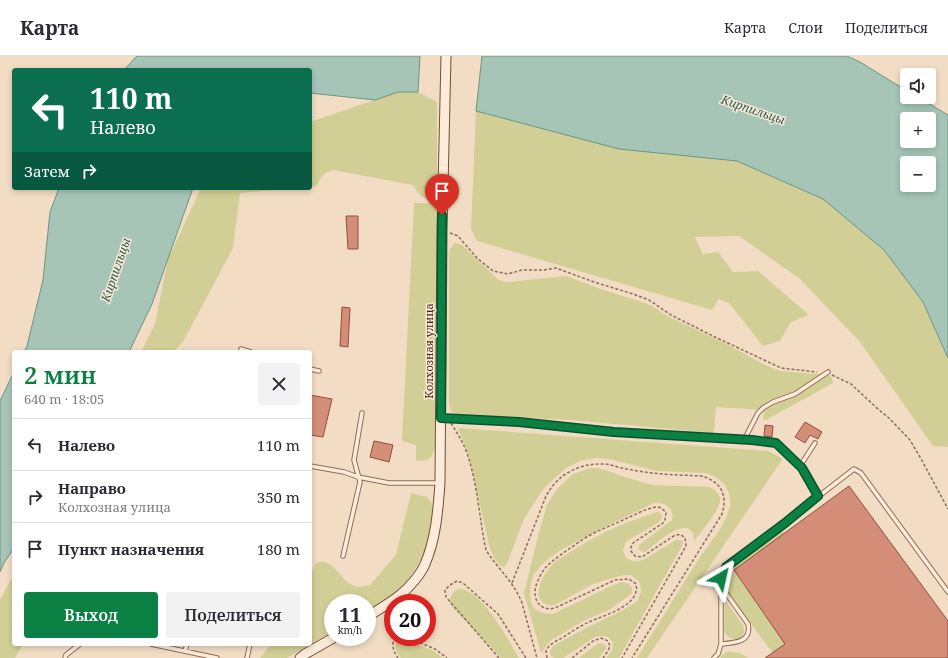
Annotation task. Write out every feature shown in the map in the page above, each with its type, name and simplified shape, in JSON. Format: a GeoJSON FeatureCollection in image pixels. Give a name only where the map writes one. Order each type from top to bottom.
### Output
{"type":"FeatureCollection","features":[{"type":"Feature","properties":{"kind":"main road","name":"Колхозная улица"},"geometry":{"type":"LineString","coordinates":[[376,611],[401,594],[415,580],[425,565],[433,537],[438,509],[444,418],[442,231],[446,56]]}},
{"type":"Feature","properties":{"kind":"main road"},"geometry":{"type":"LineString","coordinates":[[300,658],[324,643]]}},
{"type":"Feature","properties":{"kind":"lane"},"geometry":{"type":"LineString","coordinates":[[312,369],[319,371]]}},
{"type":"Feature","properties":{"kind":"lane"},"geometry":{"type":"LineString","coordinates":[[744,440],[762,408],[773,402],[795,394],[828,372]]}},
{"type":"Feature","properties":{"kind":"lane"},"geometry":{"type":"LineString","coordinates":[[343,556],[360,482],[354,460],[362,413]]}},
{"type":"Feature","properties":{"kind":"lane"},"geometry":{"type":"LineString","coordinates":[[444,418],[519,422],[614,432],[776,443],[800,466],[818,496]]}},
{"type":"Feature","properties":{"kind":"lane"},"geometry":{"type":"LineString","coordinates":[[800,466],[815,443]]}},
{"type":"Feature","properties":{"kind":"lane"},"geometry":{"type":"LineString","coordinates":[[312,466],[344,472],[358,477],[388,483],[440,483]]}},
{"type":"Feature","properties":{"kind":"lane"},"geometry":{"type":"LineString","coordinates":[[714,658],[718,654],[721,644],[721,578],[726,567],[854,469],[861,473],[948,592]]}},
{"type":"Feature","properties":{"kind":"lane"},"geometry":{"type":"LineString","coordinates":[[721,586],[748,624],[749,630],[747,636],[741,641],[721,644]]}},
{"type":"Feature","properties":{"kind":"lane"},"geometry":{"type":"LineString","coordinates":[[65,658],[66,655],[77,646]]}},
{"type":"Feature","properties":{"kind":"lane"},"geometry":{"type":"LineString","coordinates":[[161,646],[217,658]]}},
{"type":"Feature","properties":{"kind":"lane"},"geometry":{"type":"LineString","coordinates":[[185,651],[186,646]]}},
{"type":"Feature","properties":{"kind":"lane"},"geometry":{"type":"LineString","coordinates":[[247,658],[250,646]]}},
{"type":"Feature","properties":{"kind":"path"},"geometry":{"type":"LineString","coordinates":[[442,231],[458,236],[493,272],[508,274],[522,270],[544,270],[556,268],[648,300],[671,315],[781,368],[811,372],[828,372],[851,384],[889,418],[910,440],[948,509]]}},
{"type":"Feature","properties":{"kind":"path"},"geometry":{"type":"LineString","coordinates":[[444,418],[458,435],[466,452],[472,472],[486,550],[492,560],[512,584],[519,596],[537,658]]}},
{"type":"Feature","properties":{"kind":"path"},"geometry":{"type":"LineString","coordinates":[[512,584],[546,496],[557,481],[575,468],[585,465],[604,464],[652,474],[701,476],[712,480],[722,490],[724,495],[725,502],[722,514],[632,658]]}},
{"type":"Feature","properties":{"kind":"path"},"geometry":{"type":"LineString","coordinates":[[547,658],[546,651],[550,645],[588,622],[616,611],[626,605],[633,599],[636,594],[637,587],[636,584],[629,579],[615,580],[555,608],[547,609],[541,606],[536,599],[535,590],[537,582],[546,567],[580,541],[594,533],[642,511],[658,507],[662,508],[666,513],[663,523],[633,543],[631,551],[637,557],[642,557],[678,534],[684,536],[686,546],[622,658]]}},
{"type":"Feature","properties":{"kind":"path"},"geometry":{"type":"LineString","coordinates":[[499,658],[446,597],[445,590],[450,585],[457,581],[463,583],[498,614],[526,658]]}},
{"type":"Feature","properties":{"kind":"path"},"geometry":{"type":"LineString","coordinates":[[572,658],[593,641],[601,638],[608,641],[610,646],[603,658]]}},
{"type":"Feature","properties":{"kind":"path"},"geometry":{"type":"LineString","coordinates":[[393,646],[394,652],[398,658]]}},
{"type":"Feature","properties":{"kind":"path"},"geometry":{"type":"LineString","coordinates":[[428,646],[435,649],[447,658]]}},
{"type":"Feature","properties":{"kind":"shaded area"},"geometry":{"type":"Polygon","coordinates":[[[398,92],[418,92],[437,102],[437,198],[425,198],[420,196],[413,185],[333,170],[327,172],[323,176],[317,186],[312,187],[312,121],[398,92]]]}},
{"type":"Feature","properties":{"kind":"shaded area"},"geometry":{"type":"Polygon","coordinates":[[[476,111],[619,149],[737,161],[823,199],[884,250],[923,302],[948,358],[948,447],[933,446],[860,342],[800,279],[739,236],[695,237],[703,254],[718,252],[733,272],[758,271],[809,315],[791,322],[780,341],[763,346],[729,303],[719,299],[712,310],[477,241],[471,229],[476,111]]]}},
{"type":"Feature","properties":{"kind":"shaded area"},"geometry":{"type":"Polygon","coordinates":[[[200,190],[274,190],[240,193],[233,248],[183,342],[175,350],[142,350],[155,324],[168,259],[200,190]]]}},
{"type":"Feature","properties":{"kind":"shaded area"},"geometry":{"type":"Polygon","coordinates":[[[414,203],[437,203],[435,448],[429,459],[416,461],[416,445],[402,441],[414,203]]]}},
{"type":"Feature","properties":{"kind":"shaded area"},"geometry":{"type":"Polygon","coordinates":[[[455,243],[462,245],[499,280],[504,282],[566,276],[651,305],[671,318],[775,369],[781,371],[829,375],[832,378],[833,383],[766,420],[763,420],[764,410],[716,407],[714,433],[570,420],[459,415],[451,412],[449,404],[449,256],[450,248],[455,243]]]}},
{"type":"Feature","properties":{"kind":"shaded area"},"geometry":{"type":"Polygon","coordinates":[[[458,429],[768,451],[782,460],[647,658],[637,658],[698,560],[721,528],[727,516],[730,506],[730,498],[724,484],[717,478],[706,473],[657,471],[609,459],[595,458],[580,461],[566,468],[544,488],[524,519],[506,566],[503,567],[492,555],[469,455],[458,429]]]}},
{"type":"Feature","properties":{"kind":"shaded area"},"geometry":{"type":"Polygon","coordinates":[[[590,468],[598,468],[654,485],[709,487],[716,491],[720,498],[720,502],[710,520],[694,541],[693,535],[689,529],[684,528],[669,534],[645,552],[640,551],[638,548],[640,544],[672,520],[673,516],[671,509],[665,505],[654,503],[572,544],[546,561],[534,575],[530,586],[531,602],[536,610],[553,614],[622,582],[629,584],[632,588],[632,593],[609,610],[585,620],[550,641],[541,653],[524,593],[538,536],[547,505],[557,489],[573,474],[590,468]]]}},
{"type":"Feature","properties":{"kind":"shaded area"},"geometry":{"type":"Polygon","coordinates":[[[411,493],[427,497],[431,502],[433,510],[430,532],[426,547],[418,565],[405,584],[393,594],[384,594],[384,600],[376,605],[376,594],[324,594],[324,636],[312,643],[312,570],[316,563],[326,562],[348,583],[356,587],[370,585],[396,555],[411,493]]]}},
{"type":"Feature","properties":{"kind":"shaded area"},"geometry":{"type":"Polygon","coordinates":[[[657,512],[662,516],[658,523],[627,541],[623,550],[626,557],[633,561],[643,560],[676,540],[683,542],[682,546],[619,658],[606,658],[612,650],[613,643],[610,638],[603,636],[595,637],[563,658],[555,658],[551,656],[550,651],[553,646],[625,609],[637,601],[641,592],[640,583],[635,578],[630,575],[624,575],[593,584],[555,605],[549,605],[543,603],[539,594],[541,582],[547,571],[558,560],[581,545],[626,523],[657,512]]]}},
{"type":"Feature","properties":{"kind":"shaded area"},"geometry":{"type":"Polygon","coordinates":[[[782,531],[786,533],[734,571],[785,644],[773,653],[730,596],[727,587],[727,580],[729,571],[732,568],[782,531]]]}},
{"type":"Feature","properties":{"kind":"shaded area"},"geometry":{"type":"Polygon","coordinates":[[[12,578],[12,646],[22,646],[15,658],[0,658],[0,600],[12,578]]]}},
{"type":"Feature","properties":{"kind":"shaded area"},"geometry":{"type":"Polygon","coordinates":[[[458,589],[467,591],[476,596],[485,605],[519,658],[501,658],[452,607],[450,602],[451,596],[458,589]]]}},
{"type":"Feature","properties":{"kind":"shaded area"},"geometry":{"type":"Polygon","coordinates":[[[725,600],[743,625],[744,633],[739,639],[730,638],[724,631],[725,600]]]}},
{"type":"Feature","properties":{"kind":"shaded area"},"geometry":{"type":"Polygon","coordinates":[[[602,643],[606,646],[606,649],[599,658],[579,658],[597,644],[602,643]]]}},
{"type":"Feature","properties":{"kind":"shaded area"},"geometry":{"type":"Polygon","coordinates":[[[269,646],[307,646],[287,658],[260,658],[269,646]]]}},
{"type":"Feature","properties":{"kind":"shaded area"},"geometry":{"type":"Polygon","coordinates":[[[395,646],[422,646],[434,651],[443,658],[401,658],[395,646]]]}},
{"type":"Feature","properties":{"kind":"shaded area"},"geometry":{"type":"Polygon","coordinates":[[[727,652],[738,653],[748,658],[721,658],[720,656],[727,652]]]}},
{"type":"Feature","properties":{"kind":"water"},"geometry":{"type":"Polygon","coordinates":[[[137,56],[420,56],[418,92],[398,92],[375,100],[312,93],[312,68],[126,68],[137,56]]]}},
{"type":"Feature","properties":{"kind":"water","name":"Кирпильцы"},"geometry":{"type":"Polygon","coordinates":[[[482,56],[847,56],[860,62],[900,87],[900,104],[930,104],[948,115],[948,358],[923,302],[884,250],[823,199],[737,161],[619,149],[476,111],[482,56]]]}},
{"type":"Feature","properties":{"kind":"water","name":"Кирпильцы"},"geometry":{"type":"Polygon","coordinates":[[[58,190],[192,190],[152,304],[130,350],[25,350],[43,280],[50,212],[58,190]]]}},
{"type":"Feature","properties":{"kind":"water"},"geometry":{"type":"Polygon","coordinates":[[[12,376],[12,551],[0,572],[0,401],[12,376]]]}},
{"type":"Feature","properties":{"kind":"building"},"geometry":{"type":"Polygon","coordinates":[[[346,216],[358,216],[358,249],[348,249],[346,216]]]}},
{"type":"Feature","properties":{"kind":"building"},"geometry":{"type":"Polygon","coordinates":[[[342,307],[350,308],[348,347],[340,346],[342,307]]]}},
{"type":"Feature","properties":{"kind":"building"},"geometry":{"type":"Polygon","coordinates":[[[312,395],[332,399],[323,437],[312,435],[312,395]]]}},
{"type":"Feature","properties":{"kind":"building"},"geometry":{"type":"Polygon","coordinates":[[[805,422],[822,432],[818,439],[810,435],[805,443],[795,437],[805,422]]]}},
{"type":"Feature","properties":{"kind":"building"},"geometry":{"type":"Polygon","coordinates":[[[765,425],[773,426],[772,437],[764,436],[765,425]]]}},
{"type":"Feature","properties":{"kind":"building"},"geometry":{"type":"Polygon","coordinates":[[[374,441],[393,445],[389,462],[370,457],[374,441]]]}},
{"type":"Feature","properties":{"kind":"building"},"geometry":{"type":"Polygon","coordinates":[[[849,486],[948,621],[948,658],[765,658],[785,644],[734,570],[849,486]]]}},
{"type":"Feature","properties":{"kind":"route"},"geometry":{"type":"LineString","coordinates":[[442,215],[441,418],[519,422],[614,432],[752,440],[776,443],[802,468],[818,496],[785,523],[726,567],[721,578]]}}]}
